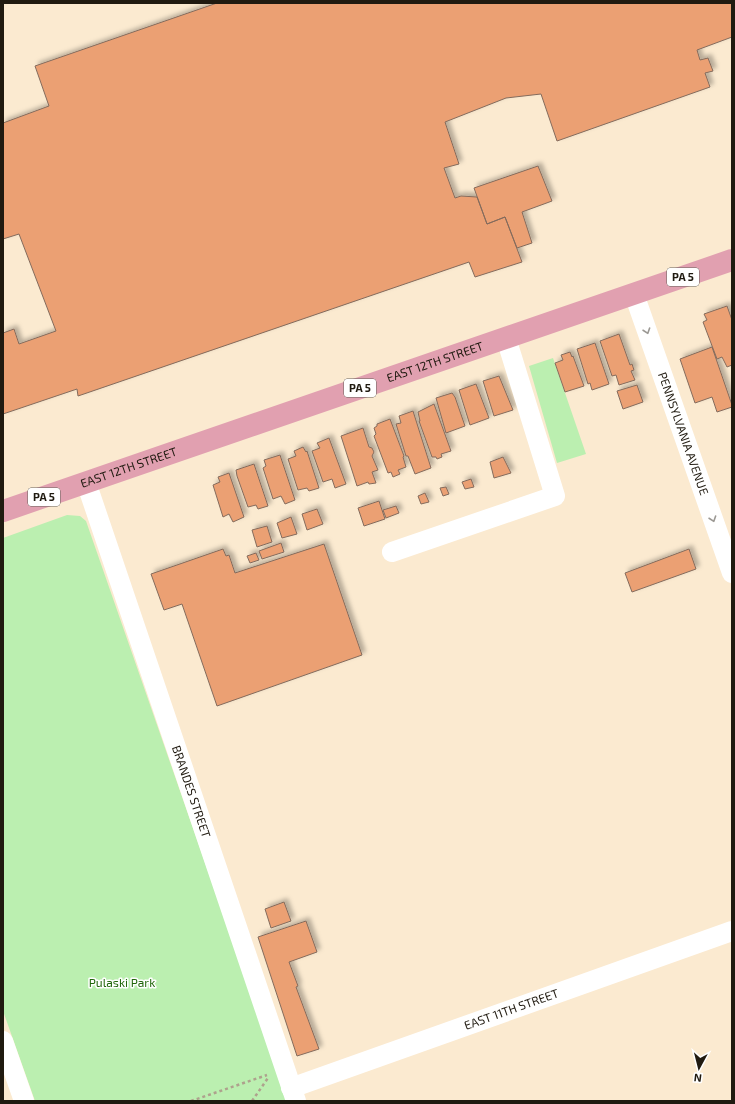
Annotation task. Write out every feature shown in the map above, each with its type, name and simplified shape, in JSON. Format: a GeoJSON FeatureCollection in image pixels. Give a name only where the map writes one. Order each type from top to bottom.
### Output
{"type":"FeatureCollection","features":[{"type":"Feature","properties":{"kind":"main road","name":"EAST 12TH STREET"},"geometry":{"type":"LineString","coordinates":[[3,511],[732,260]]}},
{"type":"Feature","properties":{"kind":"street","name":"PENNSYLVANIA AVENUE"},"geometry":{"type":"LineString","coordinates":[[634,294],[732,573]]}},
{"type":"Feature","properties":{"kind":"street"},"geometry":{"type":"LineString","coordinates":[[392,552],[555,496],[506,338]]}},
{"type":"Feature","properties":{"kind":"street","name":"BRANDES STREET"},"geometry":{"type":"LineString","coordinates":[[86,482],[293,1094]]}},
{"type":"Feature","properties":{"kind":"street","name":"EAST 11TH STREET"},"geometry":{"type":"LineString","coordinates":[[293,1094],[732,931]]}},
{"type":"Feature","properties":{"kind":"street"},"geometry":{"type":"LineString","coordinates":[[3,1041],[9,1078],[24,1101]]}},
{"type":"Feature","properties":{"kind":"path"},"geometry":{"type":"LineString","coordinates":[[192,1101],[272,1073],[252,1101]]}},
{"type":"Feature","properties":{"kind":"green space"},"geometry":{"type":"Polygon","coordinates":[[[553,358],[586,454],[557,463],[529,366],[553,358]]]}},
{"type":"Feature","properties":{"kind":"green space","name":"Pulaski Park"},"geometry":{"type":"Polygon","coordinates":[[[67,515],[80,516],[86,521],[288,1101],[35,1101],[3,1011],[3,538],[67,515]]]}},
{"type":"Feature","properties":{"kind":"building"},"geometry":{"type":"Polygon","coordinates":[[[217,3],[732,3],[732,37],[697,50],[700,60],[708,58],[713,71],[705,73],[710,87],[557,141],[541,94],[506,98],[445,122],[459,164],[444,168],[455,198],[461,196],[477,197],[487,224],[505,217],[522,262],[475,277],[469,262],[78,396],[77,389],[3,414],[3,333],[14,329],[19,344],[56,331],[19,234],[3,239],[3,123],[49,106],[35,66],[217,3]]]}},
{"type":"Feature","properties":{"kind":"building"},"geometry":{"type":"Polygon","coordinates":[[[538,166],[552,201],[522,212],[532,243],[517,248],[505,217],[487,224],[474,188],[538,166]]]}},
{"type":"Feature","properties":{"kind":"building"},"geometry":{"type":"Polygon","coordinates":[[[727,306],[732,320],[732,365],[727,367],[722,357],[717,359],[703,322],[707,320],[704,314],[727,306]]]}},
{"type":"Feature","properties":{"kind":"building"},"geometry":{"type":"Polygon","coordinates":[[[619,334],[630,365],[632,364],[634,370],[631,371],[635,380],[619,385],[616,375],[612,376],[600,341],[619,334]]]}},
{"type":"Feature","properties":{"kind":"building"},"geometry":{"type":"Polygon","coordinates":[[[595,343],[609,384],[592,390],[590,383],[588,384],[577,349],[595,343]]]}},
{"type":"Feature","properties":{"kind":"building"},"geometry":{"type":"Polygon","coordinates":[[[712,347],[732,405],[732,407],[717,412],[712,397],[695,403],[680,359],[712,347]]]}},
{"type":"Feature","properties":{"kind":"building"},"geometry":{"type":"Polygon","coordinates":[[[570,352],[572,357],[573,356],[584,386],[565,392],[555,363],[563,360],[561,355],[570,352]]]}},
{"type":"Feature","properties":{"kind":"building"},"geometry":{"type":"Polygon","coordinates":[[[499,376],[513,410],[494,416],[483,381],[499,376]]]}},
{"type":"Feature","properties":{"kind":"building"},"geometry":{"type":"Polygon","coordinates":[[[476,384],[489,418],[470,425],[459,390],[476,384]]]}},
{"type":"Feature","properties":{"kind":"building"},"geometry":{"type":"Polygon","coordinates":[[[637,385],[643,402],[623,409],[617,391],[637,385]]]}},
{"type":"Feature","properties":{"kind":"building"},"geometry":{"type":"Polygon","coordinates":[[[452,393],[455,397],[465,426],[446,433],[436,398],[452,393]]]}},
{"type":"Feature","properties":{"kind":"building"},"geometry":{"type":"Polygon","coordinates":[[[434,404],[451,451],[441,454],[442,457],[437,459],[436,457],[432,457],[419,421],[418,412],[434,404]]]}},
{"type":"Feature","properties":{"kind":"building"},"geometry":{"type":"Polygon","coordinates":[[[413,411],[431,468],[415,474],[408,456],[406,456],[396,424],[401,423],[399,416],[413,411]]]}},
{"type":"Feature","properties":{"kind":"building"},"geometry":{"type":"Polygon","coordinates":[[[390,419],[404,456],[406,467],[398,470],[400,474],[393,477],[391,472],[388,473],[374,436],[376,434],[374,428],[377,424],[390,419]]]}},
{"type":"Feature","properties":{"kind":"building"},"geometry":{"type":"Polygon","coordinates":[[[363,428],[369,447],[372,448],[374,452],[372,456],[378,470],[372,472],[376,483],[369,484],[368,482],[357,486],[341,436],[363,428]]]}},
{"type":"Feature","properties":{"kind":"building"},"geometry":{"type":"Polygon","coordinates":[[[329,438],[346,484],[335,488],[332,479],[323,482],[312,451],[320,448],[317,443],[329,438]]]}},
{"type":"Feature","properties":{"kind":"building"},"geometry":{"type":"Polygon","coordinates":[[[303,447],[306,452],[307,451],[319,488],[309,491],[307,488],[298,490],[288,459],[296,456],[294,451],[303,447]]]}},
{"type":"Feature","properties":{"kind":"building"},"geometry":{"type":"Polygon","coordinates":[[[280,455],[295,500],[285,504],[281,496],[273,499],[263,468],[266,466],[264,460],[280,455]]]}},
{"type":"Feature","properties":{"kind":"building"},"geometry":{"type":"Polygon","coordinates":[[[503,457],[511,473],[494,478],[490,462],[503,457]]]}},
{"type":"Feature","properties":{"kind":"building"},"geometry":{"type":"Polygon","coordinates":[[[254,464],[268,506],[258,509],[256,505],[248,507],[236,470],[254,464]]]}},
{"type":"Feature","properties":{"kind":"building"},"geometry":{"type":"Polygon","coordinates":[[[229,473],[244,517],[233,522],[229,514],[223,517],[213,485],[220,482],[218,477],[229,473]]]}},
{"type":"Feature","properties":{"kind":"building"},"geometry":{"type":"Polygon","coordinates":[[[471,479],[474,487],[465,489],[462,482],[471,479]]]}},
{"type":"Feature","properties":{"kind":"building"},"geometry":{"type":"Polygon","coordinates":[[[446,487],[449,494],[443,496],[440,488],[446,487]]]}},
{"type":"Feature","properties":{"kind":"building"},"geometry":{"type":"Polygon","coordinates":[[[425,493],[429,502],[421,504],[418,496],[425,493]]]}},
{"type":"Feature","properties":{"kind":"building"},"geometry":{"type":"Polygon","coordinates":[[[379,501],[385,519],[364,526],[358,508],[379,501]]]}},
{"type":"Feature","properties":{"kind":"building"},"geometry":{"type":"Polygon","coordinates":[[[396,506],[399,513],[386,518],[383,510],[396,506]]]}},
{"type":"Feature","properties":{"kind":"building"},"geometry":{"type":"Polygon","coordinates":[[[317,509],[323,524],[307,530],[302,514],[317,509]]]}},
{"type":"Feature","properties":{"kind":"building"},"geometry":{"type":"Polygon","coordinates":[[[291,517],[297,534],[282,538],[277,523],[291,517]]]}},
{"type":"Feature","properties":{"kind":"building"},"geometry":{"type":"Polygon","coordinates":[[[267,526],[272,542],[257,547],[252,530],[267,526]]]}},
{"type":"Feature","properties":{"kind":"building"},"geometry":{"type":"Polygon","coordinates":[[[281,543],[284,552],[262,559],[259,551],[281,543]]]}},
{"type":"Feature","properties":{"kind":"building"},"geometry":{"type":"Polygon","coordinates":[[[324,544],[362,655],[217,706],[182,604],[164,610],[151,574],[223,549],[226,556],[229,555],[235,573],[324,544]]]}},
{"type":"Feature","properties":{"kind":"building"},"geometry":{"type":"Polygon","coordinates":[[[689,549],[696,569],[632,592],[625,573],[689,549]]]}},
{"type":"Feature","properties":{"kind":"building"},"geometry":{"type":"Polygon","coordinates":[[[256,553],[259,560],[250,563],[247,556],[256,553]]]}},
{"type":"Feature","properties":{"kind":"building"},"geometry":{"type":"Polygon","coordinates":[[[284,902],[291,921],[271,928],[265,909],[284,902]]]}},
{"type":"Feature","properties":{"kind":"building"},"geometry":{"type":"Polygon","coordinates":[[[306,921],[317,952],[289,962],[298,986],[296,987],[319,1049],[297,1056],[258,937],[306,921]]]}}]}
